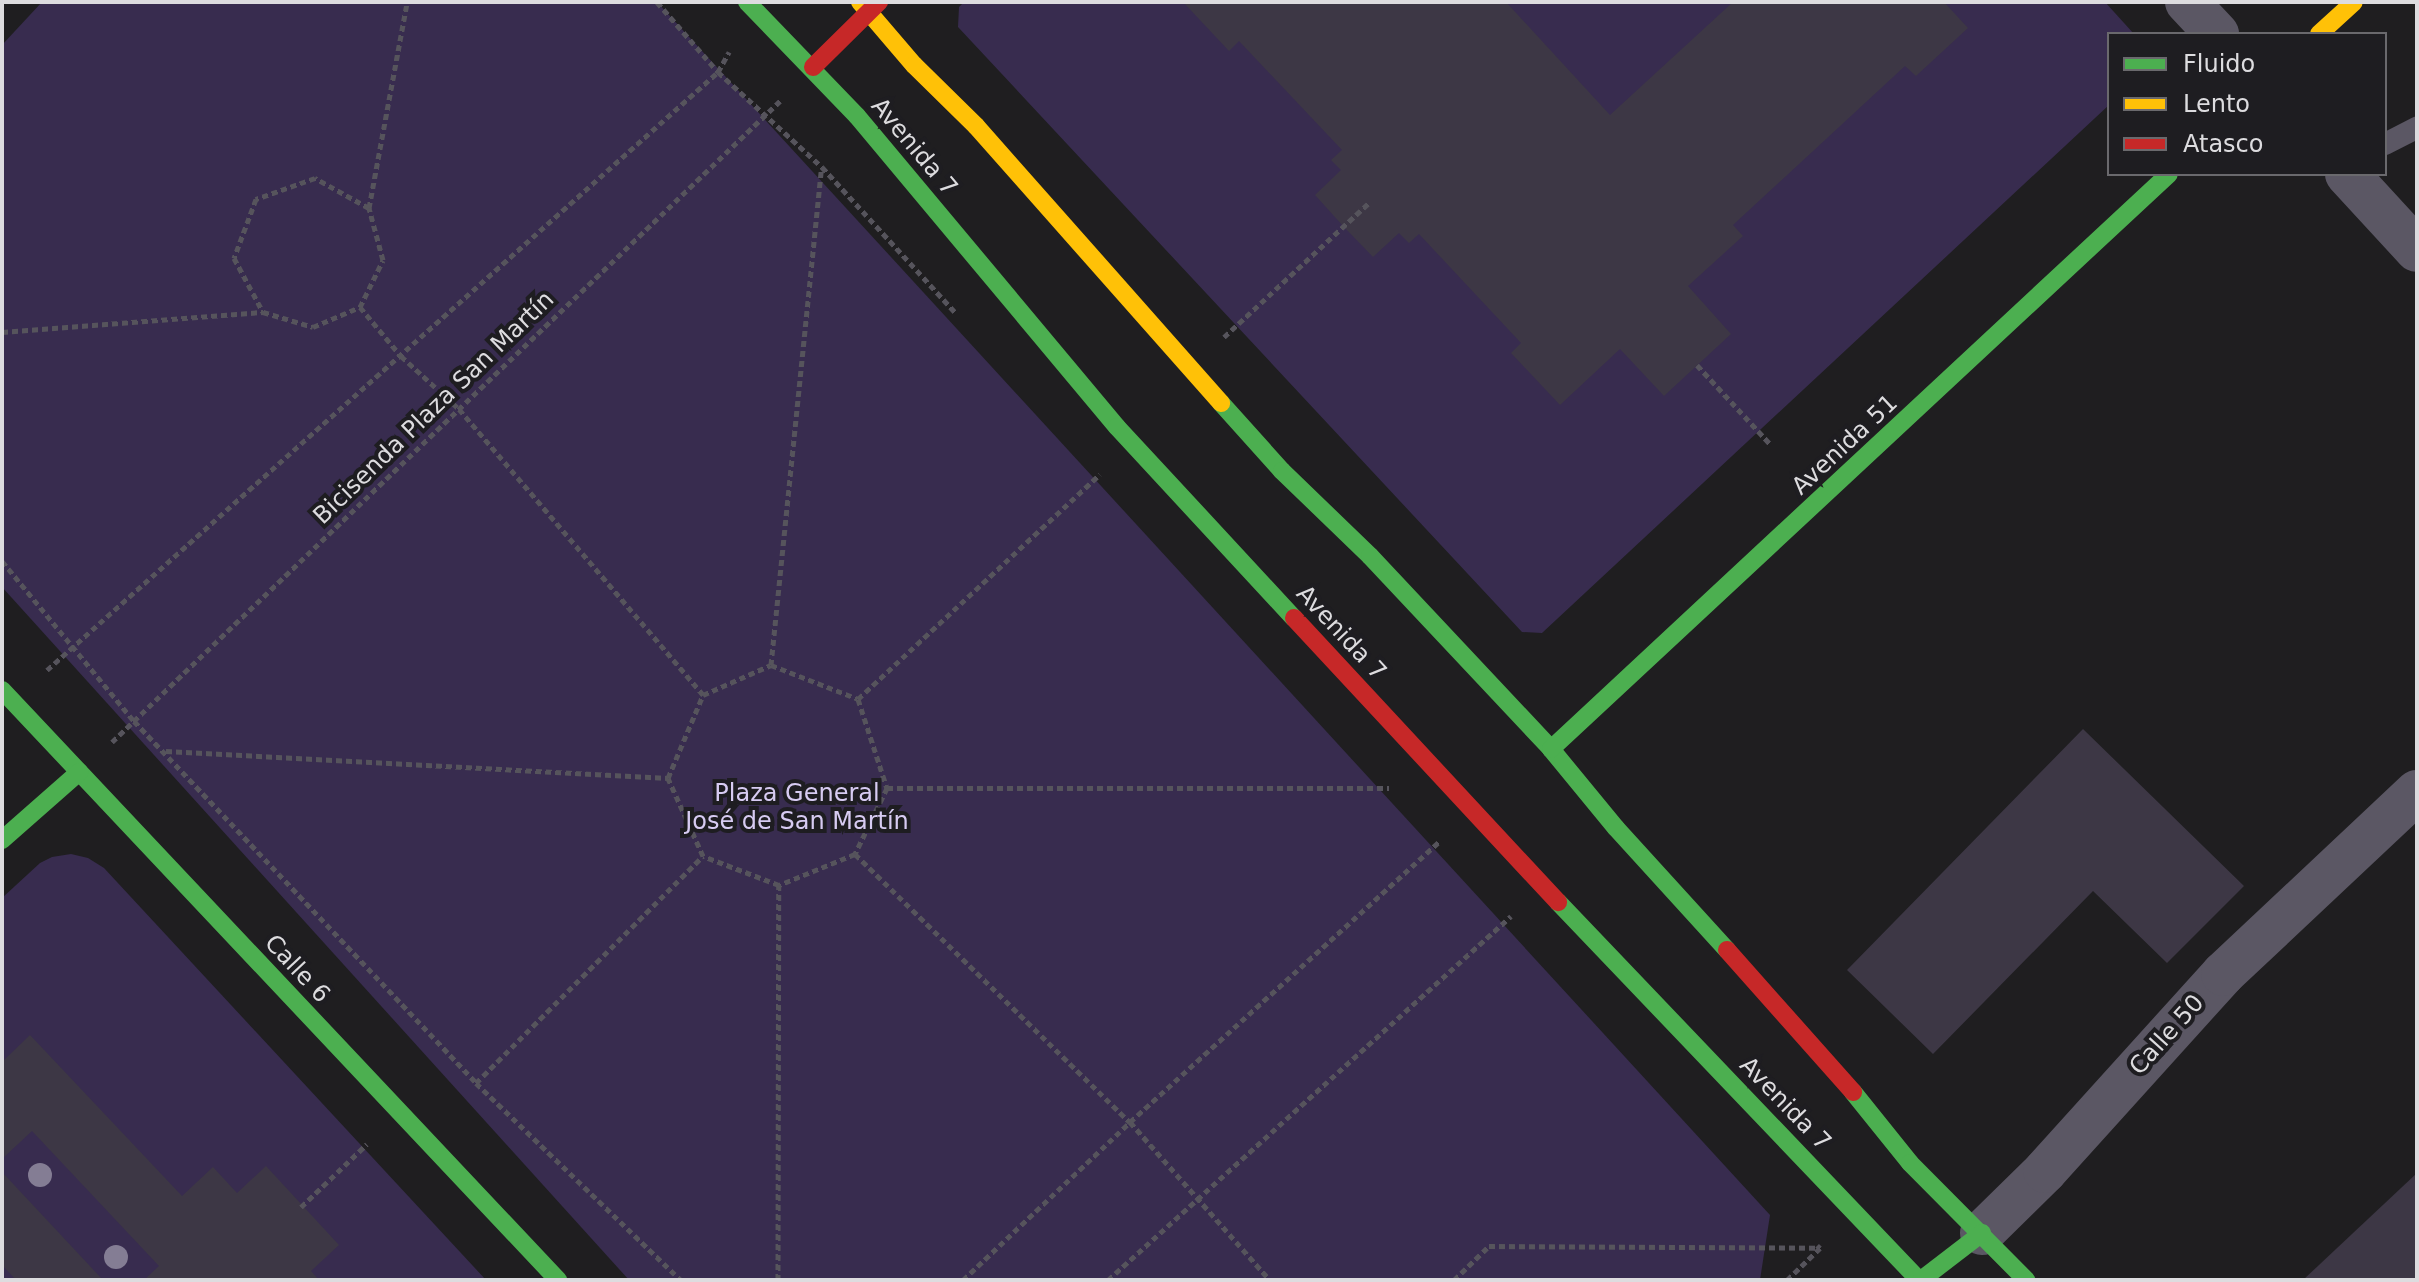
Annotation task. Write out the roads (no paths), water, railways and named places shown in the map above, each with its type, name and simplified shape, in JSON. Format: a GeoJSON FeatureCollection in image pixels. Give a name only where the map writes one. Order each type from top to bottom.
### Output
{"type":"FeatureCollection","features":[{"type":"Feature","properties":{"kind":"main road"},"geometry":{"type":"LineString","coordinates":[[2321,32],[2354,2]]}},
{"type":"Feature","properties":{"kind":"main road","name":"Avenida 7"},"geometry":{"type":"LineString","coordinates":[[753,4],[813,67],[1117,427],[1544,887],[1920,1280]]}},
{"type":"Feature","properties":{"kind":"main road"},"geometry":{"type":"LineString","coordinates":[[813,67],[869,5],[914,65],[976,126],[1282,471],[1370,556],[1551,749],[1616,828],[1834,1068],[1910,1163],[2026,1280]]}},
{"type":"Feature","properties":{"kind":"main road","name":"Avenida 51"},"geometry":{"type":"LineString","coordinates":[[1551,749],[2167,176]]}},
{"type":"Feature","properties":{"kind":"main road","name":"Calle 6"},"geometry":{"type":"LineString","coordinates":[[6,701],[79,772],[558,1280]]}},
{"type":"Feature","properties":{"kind":"main road"},"geometry":{"type":"LineString","coordinates":[[2,840],[79,772]]}},
{"type":"Feature","properties":{"kind":"main road","name":"Calle 50"},"geometry":{"type":"LineString","coordinates":[[1920,1280],[1982,1233]]}},
{"type":"Feature","properties":{"kind":"street"},"geometry":{"type":"LineString","coordinates":[[2187,2],[2215,32]]}},
{"type":"Feature","properties":{"kind":"street"},"geometry":{"type":"LineString","coordinates":[[2349,176],[2417,250]]}},
{"type":"Feature","properties":{"kind":"street","name":"Calle 50"},"geometry":{"type":"LineString","coordinates":[[1982,1233],[2045,1171],[2223,974],[2417,792]]}},
{"type":"Feature","properties":{"kind":"lane"},"geometry":{"type":"LineString","coordinates":[[2387,143],[2417,128]]}},
{"type":"Feature","properties":{"kind":"park label","name":"Plaza General José de San Martín"},"geometry":{"type":"Point","coordinates":[797,808]}}]}
